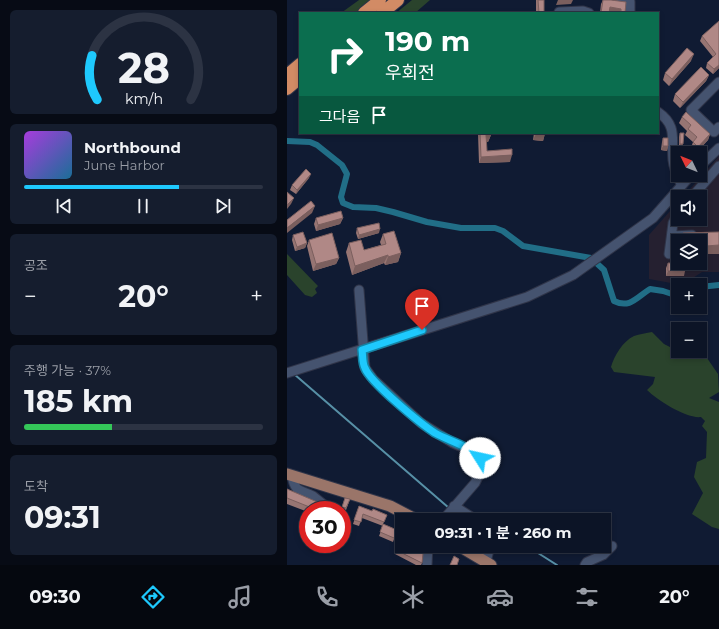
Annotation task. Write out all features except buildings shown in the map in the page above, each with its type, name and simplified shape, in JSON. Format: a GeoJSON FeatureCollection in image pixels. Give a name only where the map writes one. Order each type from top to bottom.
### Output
{"type":"FeatureCollection","features":[{"type":"Feature","properties":{"kind":"highway"},"geometry":{"type":"LineString","coordinates":[[365,12],[380,0]]}},
{"type":"Feature","properties":{"kind":"highway"},"geometry":{"type":"LineString","coordinates":[[383,12],[398,0]]}},
{"type":"Feature","properties":{"kind":"highway"},"geometry":{"type":"LineString","coordinates":[[287,75],[299,65]]}},
{"type":"Feature","properties":{"kind":"highway"},"geometry":{"type":"LineString","coordinates":[[287,89],[299,79]]}},
{"type":"Feature","properties":{"kind":"main road"},"geometry":{"type":"LineString","coordinates":[[289,475],[390,506],[404,513]]}},
{"type":"Feature","properties":{"kind":"main road"},"geometry":{"type":"LineString","coordinates":[[471,553],[488,563]]}},
{"type":"Feature","properties":{"kind":"street"},"geometry":{"type":"LineString","coordinates":[[621,0],[630,2],[631,12]]}},
{"type":"Feature","properties":{"kind":"street"},"geometry":{"type":"LineString","coordinates":[[559,12],[586,12]]}},
{"type":"Feature","properties":{"kind":"street"},"geometry":{"type":"LineString","coordinates":[[719,82],[691,110],[714,132],[719,127]]}},
{"type":"Feature","properties":{"kind":"street"},"geometry":{"type":"LineString","coordinates":[[291,372],[527,297],[573,275],[594,261],[653,218],[681,184],[676,174],[673,160],[672,127],[666,118],[659,113]]}},
{"type":"Feature","properties":{"kind":"street"},"geometry":{"type":"LineString","coordinates":[[707,159],[719,148]]}},
{"type":"Feature","properties":{"kind":"street"},"geometry":{"type":"LineString","coordinates":[[697,190],[712,171],[719,166]]}},
{"type":"Feature","properties":{"kind":"street"},"geometry":{"type":"LineString","coordinates":[[669,254],[671,242]]}},
{"type":"Feature","properties":{"kind":"street"},"geometry":{"type":"LineString","coordinates":[[359,290],[362,350],[365,368],[373,379],[408,412],[433,432],[475,452],[480,458],[482,464],[481,471],[475,482],[448,513]]}},
{"type":"Feature","properties":{"kind":"street"},"geometry":{"type":"LineString","coordinates":[[289,475],[297,490],[318,501]]}},
{"type":"Feature","properties":{"kind":"street"},"geometry":{"type":"LineString","coordinates":[[451,509],[460,513]]}},
{"type":"Feature","properties":{"kind":"street"},"geometry":{"type":"LineString","coordinates":[[585,565],[587,562],[603,555],[612,546]]}},
{"type":"Feature","properties":{"kind":"street"},"geometry":{"type":"LineString","coordinates":[[427,565],[428,553]]}},
{"type":"Feature","properties":{"kind":"street"},"geometry":{"type":"LineString","coordinates":[[488,563],[489,553]]}},
{"type":"Feature","properties":{"kind":"shaded area"},"geometry":{"type":"Polygon","coordinates":[[[719,156],[719,272],[702,272],[693,278],[671,278],[671,283],[649,279],[649,235],[671,210],[671,226],[707,226],[707,190],[689,190],[696,182],[707,182],[707,170],[719,156]]]}},
{"type":"Feature","properties":{"kind":"green space"},"geometry":{"type":"Polygon","coordinates":[[[359,0],[372,0],[356,12],[342,12],[359,0]]]}},
{"type":"Feature","properties":{"kind":"green space"},"geometry":{"type":"Polygon","coordinates":[[[412,0],[430,0],[416,12],[397,12],[412,0]]]}},
{"type":"Feature","properties":{"kind":"green space"},"geometry":{"type":"Polygon","coordinates":[[[287,254],[318,286],[315,289],[317,293],[312,297],[305,295],[287,275],[287,254]]]}},
{"type":"Feature","properties":{"kind":"green space"},"geometry":{"type":"Polygon","coordinates":[[[652,332],[664,344],[671,348],[671,358],[707,358],[718,374],[719,392],[709,398],[719,402],[719,529],[712,527],[692,514],[703,493],[694,477],[697,462],[706,458],[707,432],[702,426],[705,421],[701,417],[695,417],[680,412],[647,390],[653,384],[655,377],[614,372],[611,367],[614,358],[626,341],[641,334],[652,332]]]}},
{"type":"Feature","properties":{"kind":"waterway"},"geometry":{"type":"LineString","coordinates":[[287,141],[310,142],[317,145],[342,165],[347,174],[341,197],[343,203],[353,207],[376,208],[427,222],[461,228],[495,228],[503,231],[523,246],[591,258],[604,270],[614,301],[620,303],[629,303],[650,289],[671,294]]}},
{"type":"Feature","properties":{"kind":"waterway"},"geometry":{"type":"LineString","coordinates":[[707,286],[719,285]]}},
{"type":"Feature","properties":{"kind":"waterway"},"geometry":{"type":"LineString","coordinates":[[294,374],[449,508]]}},
{"type":"Feature","properties":{"kind":"waterway"},"geometry":{"type":"LineString","coordinates":[[538,553],[557,565]]}},
{"type":"Feature","properties":{"kind":"route"},"geometry":{"type":"LineString","coordinates":[[422,330],[362,350],[365,368],[373,379],[421,423],[433,432],[475,452],[480,458]]}}]}
